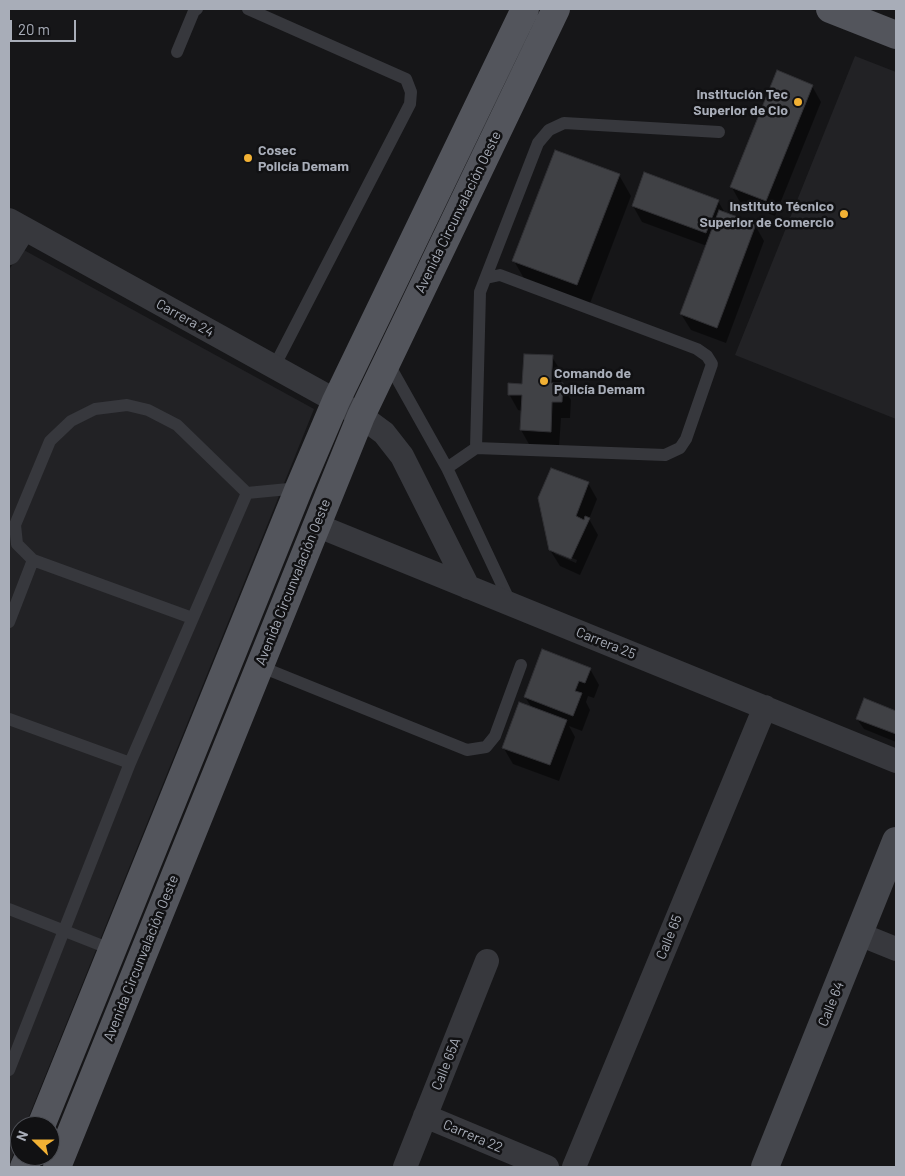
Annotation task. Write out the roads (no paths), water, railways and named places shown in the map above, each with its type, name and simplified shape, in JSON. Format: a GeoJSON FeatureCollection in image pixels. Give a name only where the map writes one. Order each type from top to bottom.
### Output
{"type":"FeatureCollection","features":[{"type":"Feature","properties":{"kind":"main road","name":"Avenida Circunvalación Oeste"},"geometry":{"type":"LineString","coordinates":[[45,1116],[336,401],[525,9]]}},
{"type":"Feature","properties":{"kind":"main road","name":"Avenida Circunvalación Oeste"},"geometry":{"type":"LineString","coordinates":[[57,1167],[361,416],[556,9]]}},
{"type":"Feature","properties":{"kind":"main road"},"geometry":{"type":"LineString","coordinates":[[830,9],[896,35]]}},
{"type":"Feature","properties":{"kind":"street","name":"Carrera 24"},"geometry":{"type":"LineString","coordinates":[[16,225],[336,401],[384,433],[402,456],[468,588]]}},
{"type":"Feature","properties":{"kind":"street"},"geometry":{"type":"LineString","coordinates":[[9,253],[16,225]]}},
{"type":"Feature","properties":{"kind":"street","name":"Carrera 25"},"geometry":{"type":"LineString","coordinates":[[316,525],[896,761]]}},
{"type":"Feature","properties":{"kind":"street","name":"Calle 65"},"geometry":{"type":"LineString","coordinates":[[574,1167],[764,707]]}},
{"type":"Feature","properties":{"kind":"street","name":"Calle 64"},"geometry":{"type":"LineString","coordinates":[[765,1167],[896,841]]}},
{"type":"Feature","properties":{"kind":"street"},"geometry":{"type":"LineString","coordinates":[[859,934],[896,949]]}},
{"type":"Feature","properties":{"kind":"street","name":"Calle 65A"},"geometry":{"type":"LineString","coordinates":[[405,1167],[487,960]]}},
{"type":"Feature","properties":{"kind":"street","name":"Carrera 22"},"geometry":{"type":"LineString","coordinates":[[426,1116],[547,1167]]}},
{"type":"Feature","properties":{"kind":"lane"},"geometry":{"type":"LineString","coordinates":[[178,52],[194,11],[197,9]]}},
{"type":"Feature","properties":{"kind":"lane"},"geometry":{"type":"LineString","coordinates":[[248,9],[406,79],[411,92],[410,104],[274,367]]}},
{"type":"Feature","properties":{"kind":"lane"},"geometry":{"type":"LineString","coordinates":[[476,448],[480,292],[538,143],[549,130],[564,124],[719,132]]}},
{"type":"Feature","properties":{"kind":"lane"},"geometry":{"type":"LineString","coordinates":[[447,468],[476,448],[665,456],[680,448],[686,439],[712,364],[707,356],[697,350],[500,275],[486,278]]}},
{"type":"Feature","properties":{"kind":"lane"},"geometry":{"type":"LineString","coordinates":[[387,361],[447,468],[511,604]]}},
{"type":"Feature","properties":{"kind":"lane"},"geometry":{"type":"LineString","coordinates":[[192,618],[33,560],[16,544],[15,525],[50,441],[71,421],[94,409],[127,406],[148,410],[176,425],[247,493],[299,488]]}},
{"type":"Feature","properties":{"kind":"lane"},"geometry":{"type":"LineString","coordinates":[[9,1070],[130,763],[247,493]]}},
{"type":"Feature","properties":{"kind":"lane"},"geometry":{"type":"LineString","coordinates":[[9,622],[33,560]]}},
{"type":"Feature","properties":{"kind":"lane"},"geometry":{"type":"LineString","coordinates":[[259,666],[467,750],[486,747],[495,736],[521,665]]}},
{"type":"Feature","properties":{"kind":"lane"},"geometry":{"type":"LineString","coordinates":[[9,718],[130,763]]}},
{"type":"Feature","properties":{"kind":"lane"},"geometry":{"type":"LineString","coordinates":[[9,910],[113,950]]}},
{"type":"Feature","properties":{"kind":"place","name":"Institución Tec Superior de Cio"},"geometry":{"type":"Point","coordinates":[798,102]}},
{"type":"Feature","properties":{"kind":"place","name":"Cosec Policía Demam"},"geometry":{"type":"Point","coordinates":[248,158]}},
{"type":"Feature","properties":{"kind":"place","name":"Instituto Técnico Superior de Comercio"},"geometry":{"type":"Point","coordinates":[844,214]}},
{"type":"Feature","properties":{"kind":"place","name":"Comando de Policía Demam"},"geometry":{"type":"Point","coordinates":[544,381]}}]}
